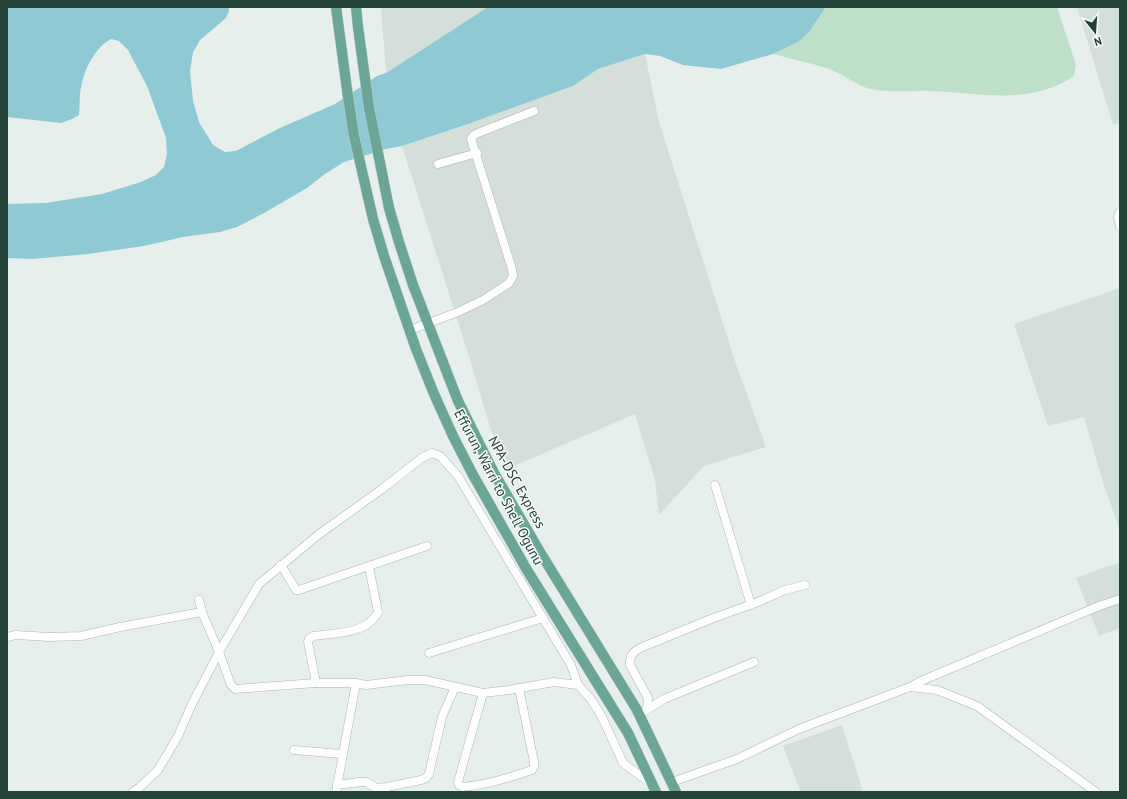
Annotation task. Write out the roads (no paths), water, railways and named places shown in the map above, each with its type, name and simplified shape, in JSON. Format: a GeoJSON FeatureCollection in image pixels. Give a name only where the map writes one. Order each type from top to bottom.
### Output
{"type":"FeatureCollection","features":[{"type":"Feature","properties":{"kind":"main road","name":"Effurun, Warri to Shell Ogunu"},"geometry":{"type":"LineString","coordinates":[[336,7],[348,97],[363,175],[384,256],[434,394],[473,475],[527,570],[620,720],[654,787]]}},
{"type":"Feature","properties":{"kind":"main road","name":"NPA-DSC Express"},"geometry":{"type":"LineString","coordinates":[[356,7],[375,141],[382,165],[390,208],[399,242],[427,323],[458,401],[494,472],[540,552],[613,670],[643,712],[676,792]]}},
{"type":"Feature","properties":{"kind":"street"},"geometry":{"type":"LineString","coordinates":[[410,330],[458,312],[483,300],[509,283],[513,276],[471,139],[474,135],[534,111]]}},
{"type":"Feature","properties":{"kind":"street"},"geometry":{"type":"LineString","coordinates":[[438,164],[476,153]]}},
{"type":"Feature","properties":{"kind":"street"},"geometry":{"type":"LineString","coordinates":[[1120,212],[1118,217],[1120,226]]}},
{"type":"Feature","properties":{"kind":"street"},"geometry":{"type":"LineString","coordinates":[[133,792],[158,770],[178,736],[192,704],[219,652],[259,584],[318,535],[418,461],[432,453],[440,456],[458,476],[571,665],[578,685],[590,698],[601,715],[623,763],[654,787]]}},
{"type":"Feature","properties":{"kind":"street"},"geometry":{"type":"LineString","coordinates":[[715,485],[751,605]]}},
{"type":"Feature","properties":{"kind":"street"},"geometry":{"type":"LineString","coordinates":[[281,565],[296,590],[369,567],[427,546]]}},
{"type":"Feature","properties":{"kind":"street"},"geometry":{"type":"LineString","coordinates":[[316,683],[308,642],[309,639],[313,636],[352,631],[363,626],[376,617],[378,612],[369,567]]}},
{"type":"Feature","properties":{"kind":"street"},"geometry":{"type":"LineString","coordinates":[[643,712],[648,698],[630,665],[629,659],[631,654],[640,648],[751,605],[785,590],[805,585]]}},
{"type":"Feature","properties":{"kind":"street"},"geometry":{"type":"LineString","coordinates":[[672,782],[737,759],[799,729],[910,687],[921,680],[1099,606],[1120,599]]}},
{"type":"Feature","properties":{"kind":"street"},"geometry":{"type":"LineString","coordinates":[[199,600],[202,612],[231,685],[235,689],[316,683],[356,683],[366,685],[408,680],[426,680],[483,693],[554,682],[578,685]]}},
{"type":"Feature","properties":{"kind":"street"},"geometry":{"type":"LineString","coordinates":[[7,637],[16,634],[49,637],[81,636],[120,627],[202,612]]}},
{"type":"Feature","properties":{"kind":"street"},"geometry":{"type":"LineString","coordinates":[[429,653],[543,618]]}},
{"type":"Feature","properties":{"kind":"street"},"geometry":{"type":"LineString","coordinates":[[643,712],[664,699],[754,662]]}},
{"type":"Feature","properties":{"kind":"street"},"geometry":{"type":"LineString","coordinates":[[356,683],[336,788],[366,782],[376,788],[398,785],[426,778],[429,774],[442,717],[455,687]]}},
{"type":"Feature","properties":{"kind":"street"},"geometry":{"type":"LineString","coordinates":[[910,687],[937,690],[977,706],[1096,792]]}},
{"type":"Feature","properties":{"kind":"street"},"geometry":{"type":"LineString","coordinates":[[483,693],[458,782],[459,786],[462,787],[480,785],[532,770],[534,766],[532,746],[519,688]]}},
{"type":"Feature","properties":{"kind":"street"},"geometry":{"type":"LineString","coordinates":[[294,750],[342,754]]}},
{"type":"Feature","properties":{"kind":"water"},"geometry":{"type":"Polygon","coordinates":[[[7,7],[229,7],[226,18],[200,40],[193,52],[190,71],[193,101],[199,122],[213,145],[225,152],[236,151],[280,128],[335,104],[488,7],[826,7],[809,32],[798,42],[773,54],[721,69],[683,65],[660,56],[645,54],[598,69],[573,86],[402,146],[386,149],[344,162],[307,188],[237,227],[220,232],[183,237],[144,246],[88,254],[32,259],[7,258],[7,204],[46,203],[102,194],[141,182],[156,175],[164,167],[167,154],[166,138],[147,86],[128,50],[119,41],[111,39],[96,52],[86,70],[80,91],[79,115],[61,123],[7,117],[7,7]]]}}]}
